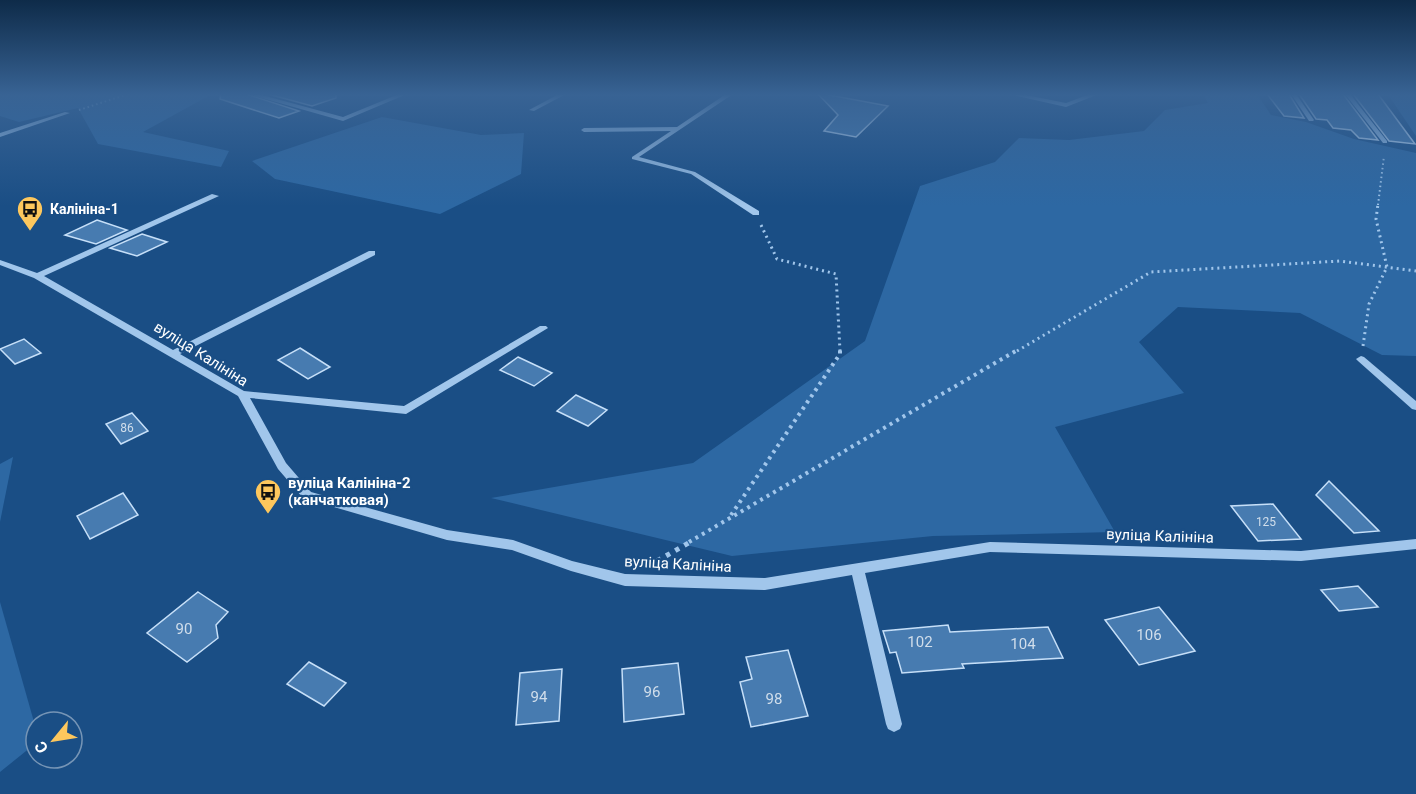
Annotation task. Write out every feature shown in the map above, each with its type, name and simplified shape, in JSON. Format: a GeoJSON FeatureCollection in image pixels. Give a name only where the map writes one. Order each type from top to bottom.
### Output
{"type":"FeatureCollection","features":[{"type":"Feature","properties":{"kind":"street"},"geometry":{"type":"LineString","coordinates":[[677,131],[634,158],[693,173],[756,213]]}},
{"type":"Feature","properties":{"kind":"street"},"geometry":{"type":"LineString","coordinates":[[1376,131],[1385,142]]}},
{"type":"Feature","properties":{"kind":"street"},"geometry":{"type":"LineString","coordinates":[[37,276],[214,196]]}},
{"type":"Feature","properties":{"kind":"street"},"geometry":{"type":"LineString","coordinates":[[173,354],[372,253]]}},
{"type":"Feature","properties":{"kind":"street","name":"вуліца Калініна"},"geometry":{"type":"LineString","coordinates":[[0,262],[37,276],[242,394],[282,466],[307,495],[447,535],[513,545],[571,566],[625,580],[765,584],[990,547],[1300,556],[1416,544]]}},
{"type":"Feature","properties":{"kind":"street"},"geometry":{"type":"LineString","coordinates":[[242,394],[406,410],[543,328]]}},
{"type":"Feature","properties":{"kind":"street"},"geometry":{"type":"LineString","coordinates":[[1361,359],[1416,407]]}},
{"type":"Feature","properties":{"kind":"street"},"geometry":{"type":"LineString","coordinates":[[857,569],[894,724]]}},
{"type":"Feature","properties":{"kind":"path"},"geometry":{"type":"LineString","coordinates":[[1361,359],[1369,304],[1387,267],[1376,219],[1385,142]]}},
{"type":"Feature","properties":{"kind":"path"},"geometry":{"type":"LineString","coordinates":[[730,516],[840,354],[836,274],[777,259],[756,213]]}},
{"type":"Feature","properties":{"kind":"path"},"geometry":{"type":"LineString","coordinates":[[625,580],[730,516],[1151,272],[1341,261],[1416,271]]}},
{"type":"Feature","properties":{"kind":"shaded area"},"geometry":{"type":"Polygon","coordinates":[[[91,131],[145,131],[143,132],[229,151],[221,167],[98,144],[91,131]]]}},
{"type":"Feature","properties":{"kind":"shaded area"},"geometry":{"type":"Polygon","coordinates":[[[340,131],[459,131],[481,135],[524,133],[521,174],[440,214],[275,179],[252,161],[340,131]]]}},
{"type":"Feature","properties":{"kind":"shaded area"},"geometry":{"type":"Polygon","coordinates":[[[1144,131],[1332,131],[1354,139],[1416,153],[1416,356],[1382,355],[1300,313],[1178,307],[1139,342],[1184,393],[1055,427],[1115,532],[933,536],[732,556],[491,498],[693,463],[865,341],[920,186],[995,162],[1019,138],[1069,140],[1144,131]]]}},
{"type":"Feature","properties":{"kind":"shaded area"},"geometry":{"type":"Polygon","coordinates":[[[13,457],[0,522],[0,464],[13,457]]]}},
{"type":"Feature","properties":{"kind":"shaded area"},"geometry":{"type":"Polygon","coordinates":[[[0,602],[31,710],[24,710],[24,753],[0,772],[0,602]]]}},
{"type":"Feature","properties":{"kind":"building"},"geometry":{"type":"Polygon","coordinates":[[[824,131],[862,131],[856,137],[824,131]]]}},
{"type":"Feature","properties":{"kind":"building"},"geometry":{"type":"Polygon","coordinates":[[[1352,131],[1371,131],[1378,140],[1359,138],[1352,131]]]}},
{"type":"Feature","properties":{"kind":"building"},"geometry":{"type":"Polygon","coordinates":[[[1381,131],[1405,131],[1415,144],[1389,141],[1381,131]]]}},
{"type":"Feature","properties":{"kind":"building"},"geometry":{"type":"Polygon","coordinates":[[[97,220],[127,230],[96,244],[65,235],[97,220]]]}},
{"type":"Feature","properties":{"kind":"building"},"geometry":{"type":"Polygon","coordinates":[[[142,234],[167,242],[137,256],[110,248],[142,234]]]}},
{"type":"Feature","properties":{"kind":"building"},"geometry":{"type":"Polygon","coordinates":[[[24,339],[41,353],[15,364],[0,349],[24,339]]]}},
{"type":"Feature","properties":{"kind":"building"},"geometry":{"type":"Polygon","coordinates":[[[300,348],[330,367],[308,379],[278,360],[300,348]]]}},
{"type":"Feature","properties":{"kind":"building"},"geometry":{"type":"Polygon","coordinates":[[[518,357],[552,373],[534,386],[500,370],[518,357]]]}},
{"type":"Feature","properties":{"kind":"building"},"geometry":{"type":"Polygon","coordinates":[[[576,395],[607,410],[588,426],[557,411],[576,395]]]}},
{"type":"Feature","properties":{"kind":"building"},"geometry":{"type":"Polygon","coordinates":[[[132,413],[148,431],[121,444],[106,424],[132,413]]]}},
{"type":"Feature","properties":{"kind":"building"},"geometry":{"type":"Polygon","coordinates":[[[1329,481],[1379,531],[1354,533],[1316,495],[1329,481]]]}},
{"type":"Feature","properties":{"kind":"building"},"geometry":{"type":"Polygon","coordinates":[[[123,493],[138,515],[90,539],[77,516],[123,493]]]}},
{"type":"Feature","properties":{"kind":"building"},"geometry":{"type":"Polygon","coordinates":[[[1273,504],[1301,539],[1258,541],[1231,506],[1273,504]]]}},
{"type":"Feature","properties":{"kind":"building"},"geometry":{"type":"Polygon","coordinates":[[[1358,586],[1378,607],[1339,611],[1321,590],[1358,586]]]}},
{"type":"Feature","properties":{"kind":"building"},"geometry":{"type":"Polygon","coordinates":[[[198,592],[228,612],[216,625],[218,638],[187,662],[147,633],[198,592]]]}},
{"type":"Feature","properties":{"kind":"building"},"geometry":{"type":"Polygon","coordinates":[[[1159,607],[1195,651],[1139,665],[1105,620],[1159,607]]]}},
{"type":"Feature","properties":{"kind":"building"},"geometry":{"type":"Polygon","coordinates":[[[948,625],[950,632],[1048,627],[1063,658],[962,664],[964,668],[902,673],[896,652],[890,653],[883,631],[948,625]]]}},
{"type":"Feature","properties":{"kind":"building"},"geometry":{"type":"Polygon","coordinates":[[[788,650],[808,716],[751,727],[740,682],[752,679],[746,657],[788,650]]]}},
{"type":"Feature","properties":{"kind":"building"},"geometry":{"type":"Polygon","coordinates":[[[309,662],[346,683],[324,706],[287,684],[309,662]]]}},
{"type":"Feature","properties":{"kind":"building"},"geometry":{"type":"Polygon","coordinates":[[[678,663],[684,714],[624,722],[622,669],[678,663]]]}},
{"type":"Feature","properties":{"kind":"building"},"geometry":{"type":"Polygon","coordinates":[[[562,669],[559,721],[516,725],[520,673],[562,669]]]}},
{"type":"Feature","properties":{"kind":"place","name":"Калініна-1"},"geometry":{"type":"Point","coordinates":[30,232]}},
{"type":"Feature","properties":{"kind":"place","name":"вуліца Калініна-2 (канчатковая)"},"geometry":{"type":"Point","coordinates":[268,515]}}]}
